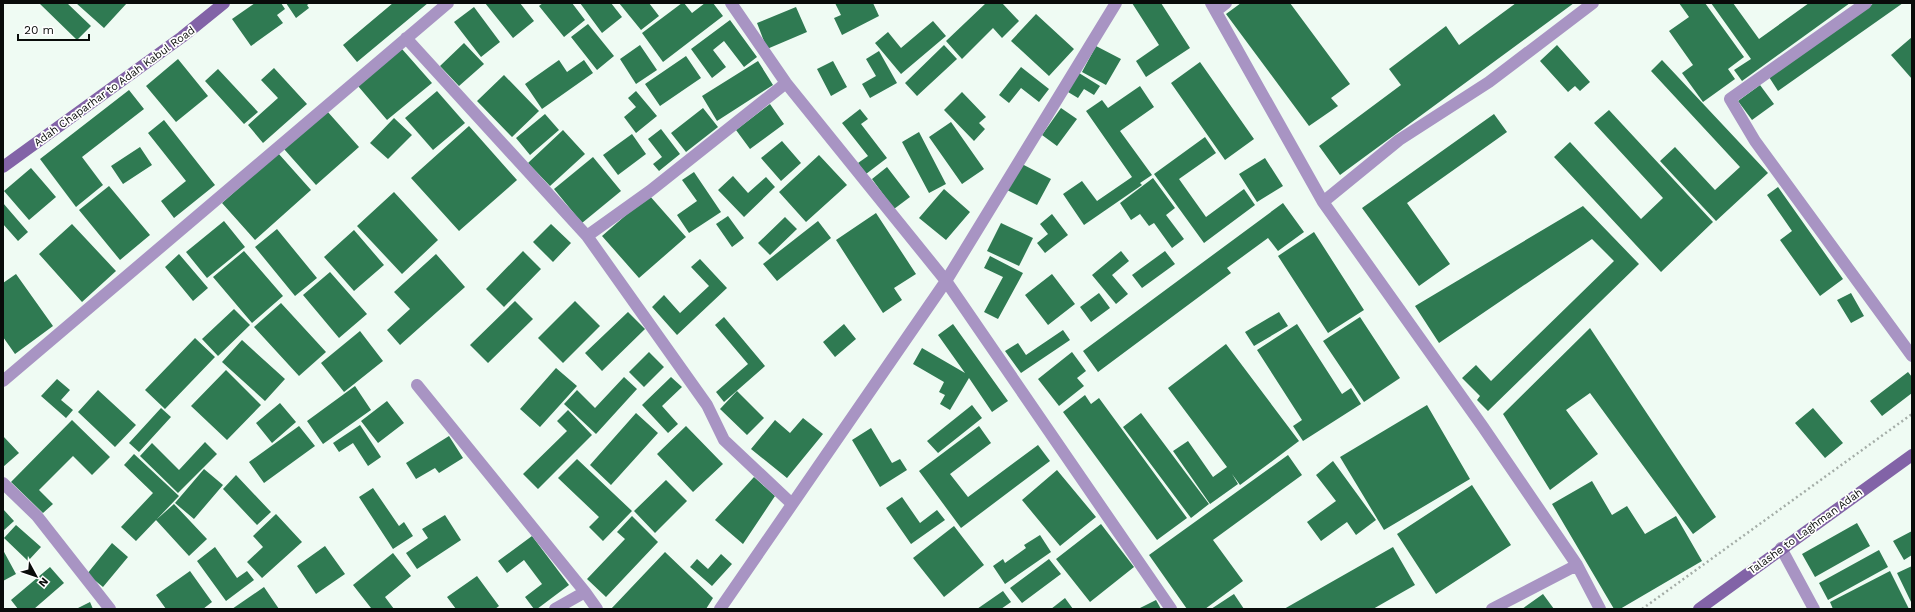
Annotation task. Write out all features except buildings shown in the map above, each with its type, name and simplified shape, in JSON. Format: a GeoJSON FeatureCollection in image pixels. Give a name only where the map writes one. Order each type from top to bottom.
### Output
{"type":"FeatureCollection","features":[{"type":"Feature","properties":{"kind":"main road","name":"Adah Chaparhar to Adah Kabul Road"},"geometry":{"type":"LineString","coordinates":[[3,167],[182,37],[224,3]]}},
{"type":"Feature","properties":{"kind":"main road","name":"Talashe to Laghman Adah"},"geometry":{"type":"LineString","coordinates":[[1698,609],[1912,454]]}},
{"type":"Feature","properties":{"kind":"street"},"geometry":{"type":"LineString","coordinates":[[3,381],[448,3]]}},
{"type":"Feature","properties":{"kind":"street"},"geometry":{"type":"LineString","coordinates":[[731,3],[786,82],[946,281],[1171,609]]}},
{"type":"Feature","properties":{"kind":"street"},"geometry":{"type":"LineString","coordinates":[[720,609],[946,281],[1116,3]]}},
{"type":"Feature","properties":{"kind":"street"},"geometry":{"type":"LineString","coordinates":[[1226,3],[1213,7],[1323,202],[1478,421],[1577,565],[1600,609]]}},
{"type":"Feature","properties":{"kind":"street"},"geometry":{"type":"LineString","coordinates":[[1323,202],[1399,140],[1489,82],[1593,3]]}},
{"type":"Feature","properties":{"kind":"street"},"geometry":{"type":"LineString","coordinates":[[1866,3],[1730,99],[1755,141],[1912,356]]}},
{"type":"Feature","properties":{"kind":"street"},"geometry":{"type":"LineString","coordinates":[[406,38],[587,236],[707,405],[724,440],[792,504]]}},
{"type":"Feature","properties":{"kind":"street"},"geometry":{"type":"LineString","coordinates":[[587,236],[650,191],[786,82]]}},
{"type":"Feature","properties":{"kind":"street"},"geometry":{"type":"LineString","coordinates":[[418,385],[586,592],[597,609]]}},
{"type":"Feature","properties":{"kind":"street"},"geometry":{"type":"LineString","coordinates":[[3,483],[37,516],[110,609]]}},
{"type":"Feature","properties":{"kind":"street"},"geometry":{"type":"LineString","coordinates":[[1781,548],[1814,609]]}},
{"type":"Feature","properties":{"kind":"street"},"geometry":{"type":"LineString","coordinates":[[1492,609],[1577,565]]}},
{"type":"Feature","properties":{"kind":"street"},"geometry":{"type":"LineString","coordinates":[[555,609],[586,592]]}},
{"type":"Feature","properties":{"kind":"path"},"geometry":{"type":"LineString","coordinates":[[1642,609],[1912,414]]}}]}
